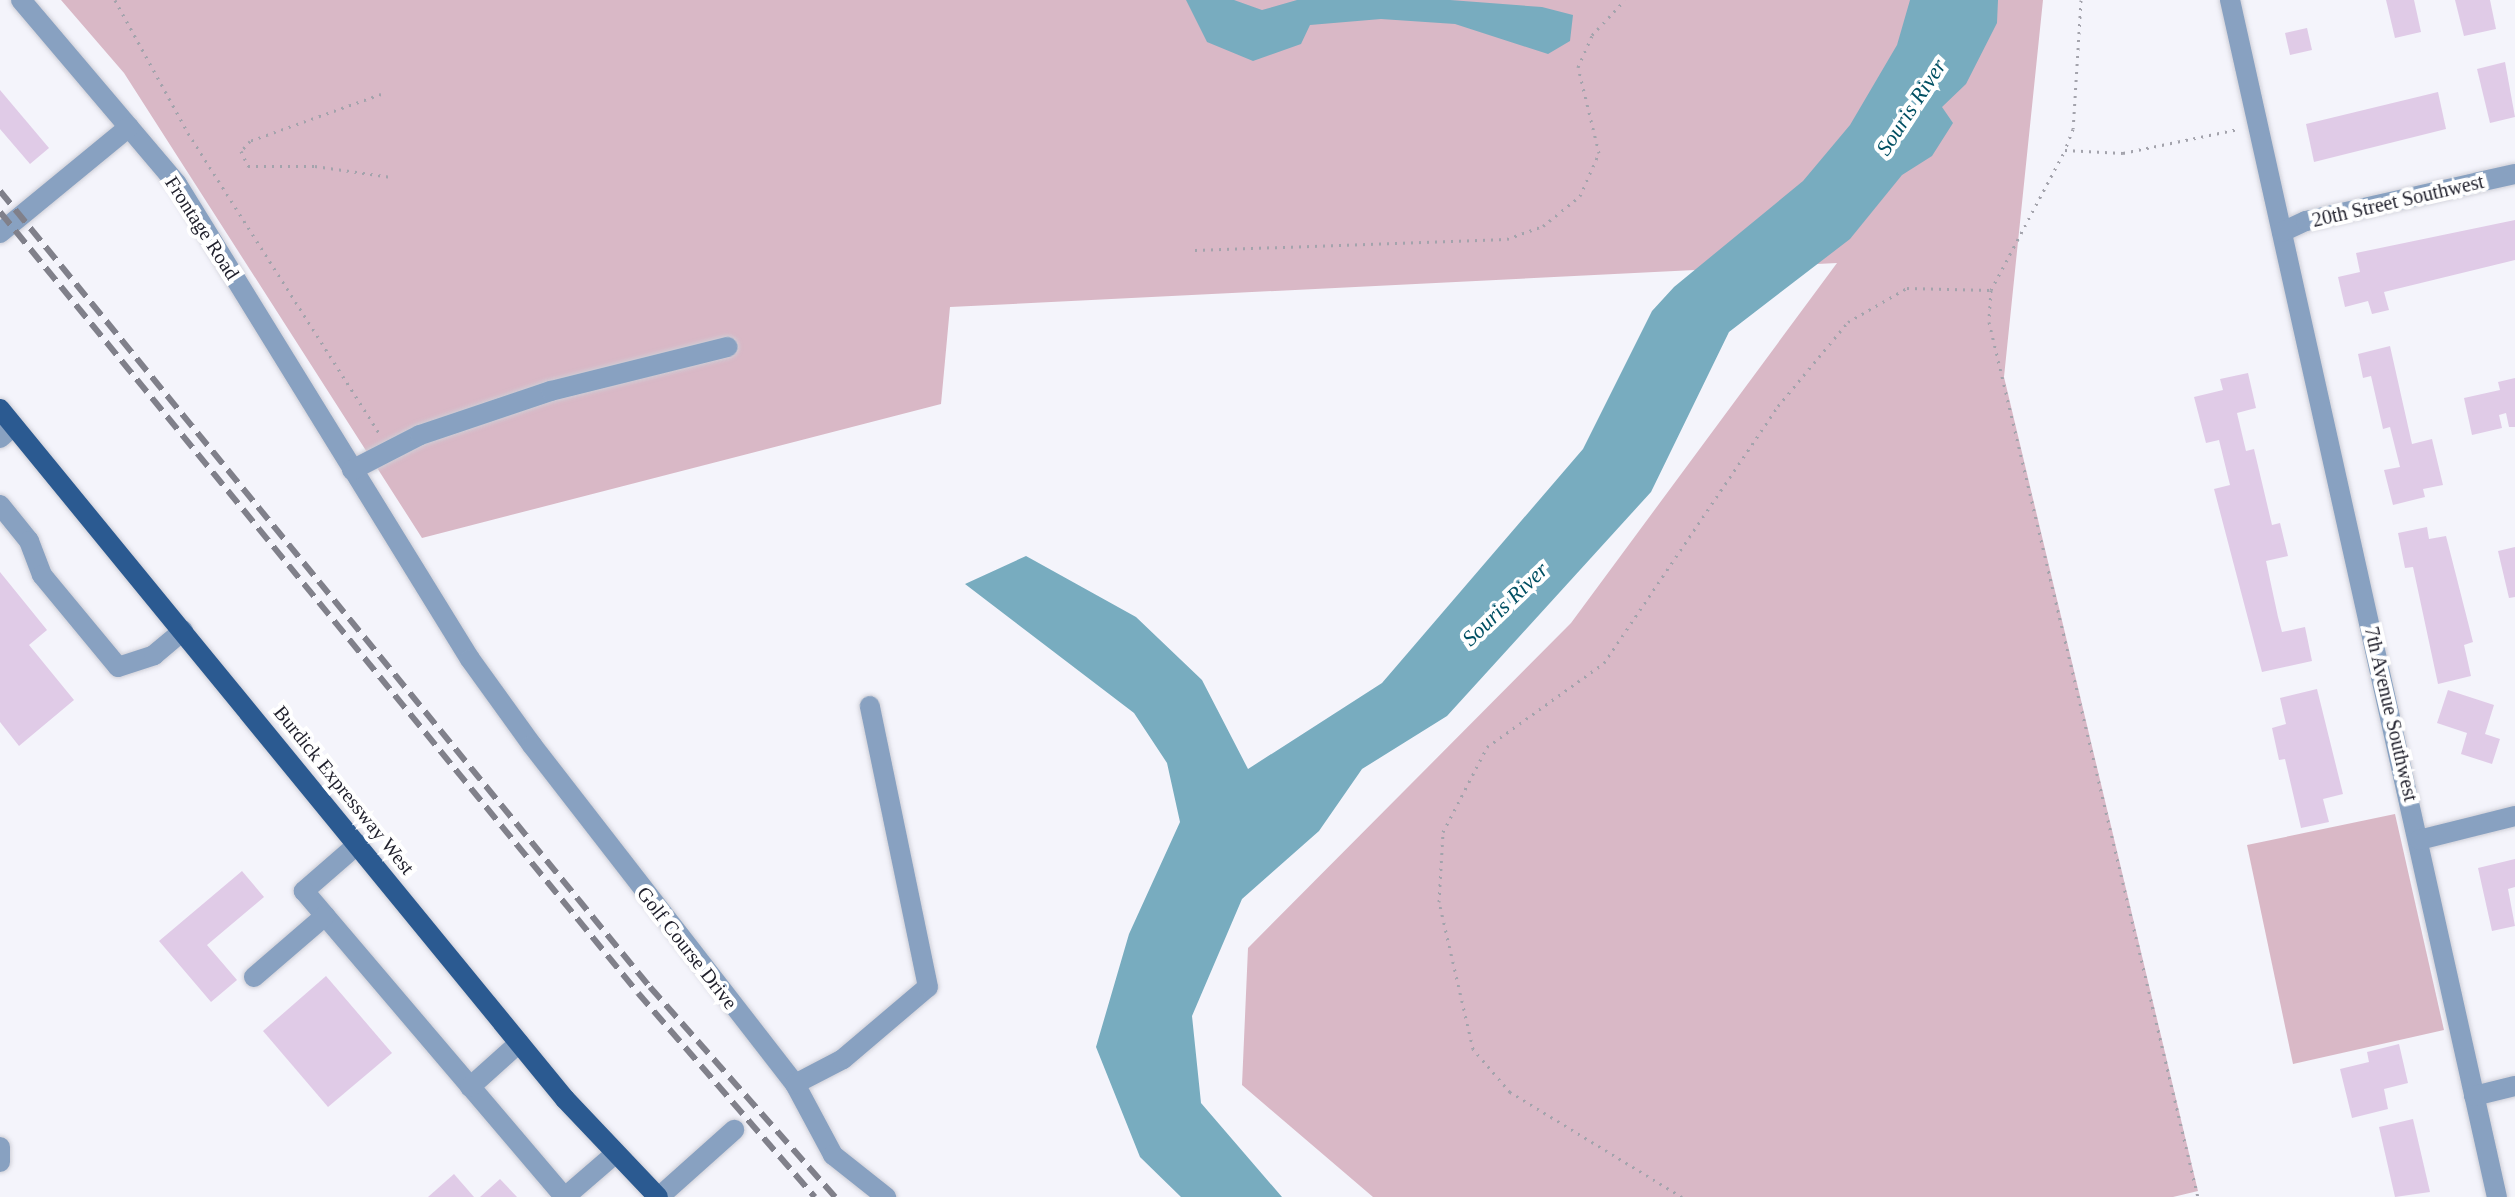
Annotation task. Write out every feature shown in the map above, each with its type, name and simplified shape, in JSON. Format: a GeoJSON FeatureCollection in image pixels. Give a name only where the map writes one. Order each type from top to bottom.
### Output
{"type":"FeatureCollection","features":[{"type":"Feature","properties":{"kind":"main road","name":"Burdick Expressway West"},"geometry":{"type":"LineString","coordinates":[[0,409],[7,432],[183,631],[519,1043],[658,1197]]}},
{"type":"Feature","properties":{"kind":"street","name":"Frontage Road"},"geometry":{"type":"LineString","coordinates":[[21,0],[177,184],[330,435]]}},
{"type":"Feature","properties":{"kind":"street","name":"7th Avenue Southwest"},"geometry":{"type":"LineString","coordinates":[[2230,0],[2497,1197]]}},
{"type":"Feature","properties":{"kind":"street"},"geometry":{"type":"LineString","coordinates":[[0,233],[129,127]]}},
{"type":"Feature","properties":{"kind":"street","name":"20th Street Southwest"},"geometry":{"type":"LineString","coordinates":[[2282,232],[2306,221],[2515,174]]}},
{"type":"Feature","properties":{"kind":"street"},"geometry":{"type":"LineString","coordinates":[[352,470],[394,448],[551,391],[728,347]]}},
{"type":"Feature","properties":{"kind":"street","name":"Golf Course Drive"},"geometry":{"type":"LineString","coordinates":[[330,435],[514,720],[795,1084],[833,1155],[886,1197]]}},
{"type":"Feature","properties":{"kind":"street"},"geometry":{"type":"LineString","coordinates":[[0,505],[29,541],[42,575],[118,667],[154,655],[183,631]]}},
{"type":"Feature","properties":{"kind":"street"},"geometry":{"type":"LineString","coordinates":[[795,1084],[843,1059],[928,987],[870,706]]}},
{"type":"Feature","properties":{"kind":"street"},"geometry":{"type":"LineString","coordinates":[[2419,840],[2515,816]]}},
{"type":"Feature","properties":{"kind":"street"},"geometry":{"type":"LineString","coordinates":[[358,844],[304,891],[564,1197],[616,1153]]}},
{"type":"Feature","properties":{"kind":"street"},"geometry":{"type":"LineString","coordinates":[[254,977],[325,916]]}},
{"type":"Feature","properties":{"kind":"street"},"geometry":{"type":"LineString","coordinates":[[470,1087],[519,1043]]}},
{"type":"Feature","properties":{"kind":"street"},"geometry":{"type":"LineString","coordinates":[[2474,1096],[2515,1086]]}},
{"type":"Feature","properties":{"kind":"street"},"geometry":{"type":"LineString","coordinates":[[658,1197],[734,1130]]}},
{"type":"Feature","properties":{"kind":"street"},"geometry":{"type":"LineString","coordinates":[[0,1147],[0,1162]]}},
{"type":"Feature","properties":{"kind":"path"},"geometry":{"type":"LineString","coordinates":[[115,0],[188,133],[276,266],[366,420],[394,448]]}},
{"type":"Feature","properties":{"kind":"path"},"geometry":{"type":"LineString","coordinates":[[1195,250],[1507,239],[1543,226],[1580,196],[1599,153],[1578,67],[1592,35],[1625,0]]}},
{"type":"Feature","properties":{"kind":"path"},"geometry":{"type":"LineString","coordinates":[[2081,0],[2073,129],[2065,150],[1991,290],[1989,322],[2198,1197]]}},
{"type":"Feature","properties":{"kind":"path"},"geometry":{"type":"LineString","coordinates":[[381,94],[250,141],[241,151],[248,166],[315,166],[391,177]]}},
{"type":"Feature","properties":{"kind":"path"},"geometry":{"type":"LineString","coordinates":[[2065,150],[2123,153],[2258,125]]}},
{"type":"Feature","properties":{"kind":"path"},"geometry":{"type":"LineString","coordinates":[[1682,1197],[1510,1092],[1473,1049],[1439,902],[1443,832],[1487,747],[1604,663],[1778,406],[1848,322],[1907,288],[1991,290]]}},
{"type":"Feature","properties":{"kind":"shaded area"},"geometry":{"type":"Polygon","coordinates":[[[61,0],[2043,0],[2004,377],[2198,1191],[2173,1197],[1373,1197],[1242,1085],[1248,948],[1571,623],[1837,263],[950,307],[941,404],[422,538],[124,73],[61,0]]]}},
{"type":"Feature","properties":{"kind":"shaded area"},"geometry":{"type":"Polygon","coordinates":[[[2395,814],[2444,1030],[2293,1064],[2247,845],[2395,814]]]}},
{"type":"Feature","properties":{"kind":"water"},"geometry":{"type":"Polygon","coordinates":[[[1186,0],[1234,0],[1262,10],[1297,0],[1450,0],[1542,7],[1573,15],[1570,41],[1548,54],[1455,24],[1381,19],[1310,25],[1301,44],[1253,61],[1207,42],[1186,0]]]}},
{"type":"Feature","properties":{"kind":"water","name":"Souris River"},"geometry":{"type":"Polygon","coordinates":[[[1910,0],[1998,0],[1997,23],[1966,84],[1942,107],[1953,123],[1932,156],[1902,175],[1850,239],[1729,332],[1651,492],[1447,716],[1362,769],[1319,831],[1242,899],[1192,1016],[1201,1103],[1282,1197],[1181,1197],[1140,1157],[1096,1047],[1129,934],[1180,822],[1167,763],[1134,713],[965,584],[1026,556],[1136,617],[1202,680],[1248,769],[1382,683],[1583,449],[1652,311],[1674,287],[1803,181],[1850,125],[1897,45],[1910,0]]]}},
{"type":"Feature","properties":{"kind":"building"},"geometry":{"type":"Polygon","coordinates":[[[2386,0],[2414,0],[2421,32],[2395,38],[2386,0]]]}},
{"type":"Feature","properties":{"kind":"building"},"geometry":{"type":"Polygon","coordinates":[[[2455,0],[2490,0],[2496,29],[2464,36],[2455,0]]]}},
{"type":"Feature","properties":{"kind":"building"},"geometry":{"type":"Polygon","coordinates":[[[2307,28],[2312,50],[2290,55],[2285,33],[2307,28]]]}},
{"type":"Feature","properties":{"kind":"building"},"geometry":{"type":"Polygon","coordinates":[[[2505,62],[2515,117],[2490,123],[2477,69],[2505,62]]]}},
{"type":"Feature","properties":{"kind":"building"},"geometry":{"type":"Polygon","coordinates":[[[0,90],[49,148],[30,164],[0,129],[0,90]]]}},
{"type":"Feature","properties":{"kind":"building"},"geometry":{"type":"Polygon","coordinates":[[[2438,92],[2446,129],[2314,162],[2306,124],[2438,92]]]}},
{"type":"Feature","properties":{"kind":"building"},"geometry":{"type":"Polygon","coordinates":[[[2515,220],[2515,260],[2384,292],[2389,310],[2372,314],[2368,301],[2345,307],[2338,277],[2360,272],[2356,253],[2515,220]]]}},
{"type":"Feature","properties":{"kind":"building"},"geometry":{"type":"Polygon","coordinates":[[[2390,346],[2412,444],[2432,439],[2443,485],[2423,489],[2425,497],[2393,505],[2384,470],[2400,467],[2390,427],[2383,429],[2371,376],[2363,378],[2358,354],[2390,346]]]}},
{"type":"Feature","properties":{"kind":"building"},"geometry":{"type":"Polygon","coordinates":[[[2248,373],[2256,408],[2237,413],[2246,451],[2254,449],[2272,525],[2280,523],[2288,556],[2266,561],[2278,617],[2282,632],[2305,627],[2312,661],[2262,672],[2214,489],[2230,485],[2219,440],[2206,443],[2194,397],[2223,390],[2220,379],[2248,373]]]}},
{"type":"Feature","properties":{"kind":"building"},"geometry":{"type":"Polygon","coordinates":[[[2515,378],[2515,427],[2509,427],[2506,413],[2499,415],[2502,428],[2472,435],[2464,398],[2500,390],[2498,382],[2515,378]]]}},
{"type":"Feature","properties":{"kind":"building"},"geometry":{"type":"Polygon","coordinates":[[[2427,527],[2429,539],[2446,536],[2473,642],[2464,645],[2471,676],[2438,684],[2413,567],[2405,568],[2398,533],[2427,527]]]}},
{"type":"Feature","properties":{"kind":"building"},"geometry":{"type":"Polygon","coordinates":[[[2515,547],[2515,597],[2509,598],[2498,551],[2515,547]]]}},
{"type":"Feature","properties":{"kind":"building"},"geometry":{"type":"Polygon","coordinates":[[[0,572],[47,630],[29,645],[74,700],[19,746],[0,722],[0,572]]]}},
{"type":"Feature","properties":{"kind":"building"},"geometry":{"type":"Polygon","coordinates":[[[2317,689],[2343,794],[2323,799],[2329,822],[2301,828],[2285,759],[2279,760],[2272,728],[2286,724],[2280,698],[2317,689]]]}},
{"type":"Feature","properties":{"kind":"building"},"geometry":{"type":"Polygon","coordinates":[[[2448,690],[2494,705],[2485,734],[2500,739],[2492,764],[2461,754],[2467,733],[2437,723],[2448,690]]]}},
{"type":"Feature","properties":{"kind":"building"},"geometry":{"type":"Polygon","coordinates":[[[2515,859],[2515,887],[2508,889],[2515,926],[2492,931],[2478,868],[2515,859]]]}},
{"type":"Feature","properties":{"kind":"building"},"geometry":{"type":"Polygon","coordinates":[[[242,871],[264,897],[207,945],[237,980],[211,1002],[159,941],[242,871]]]}},
{"type":"Feature","properties":{"kind":"building"},"geometry":{"type":"Polygon","coordinates":[[[326,976],[392,1053],[328,1107],[263,1031],[326,976]]]}},
{"type":"Feature","properties":{"kind":"building"},"geometry":{"type":"Polygon","coordinates":[[[2399,1044],[2408,1083],[2384,1089],[2388,1109],[2352,1118],[2340,1069],[2369,1062],[2367,1052],[2399,1044]]]}},
{"type":"Feature","properties":{"kind":"building"},"geometry":{"type":"Polygon","coordinates":[[[2413,1119],[2430,1192],[2395,1197],[2379,1127],[2413,1119]]]}},
{"type":"Feature","properties":{"kind":"building"},"geometry":{"type":"Polygon","coordinates":[[[454,1174],[474,1197],[428,1197],[454,1174]]]}},
{"type":"Feature","properties":{"kind":"building"},"geometry":{"type":"Polygon","coordinates":[[[500,1179],[517,1197],[480,1197],[500,1179]]]}},
{"type":"Feature","properties":{"kind":"railway"},"geometry":{"type":"LineString","coordinates":[[0,191],[650,987],[835,1197]]}},
{"type":"Feature","properties":{"kind":"railway"},"geometry":{"type":"LineString","coordinates":[[0,212],[638,993],[815,1197]]}}]}
